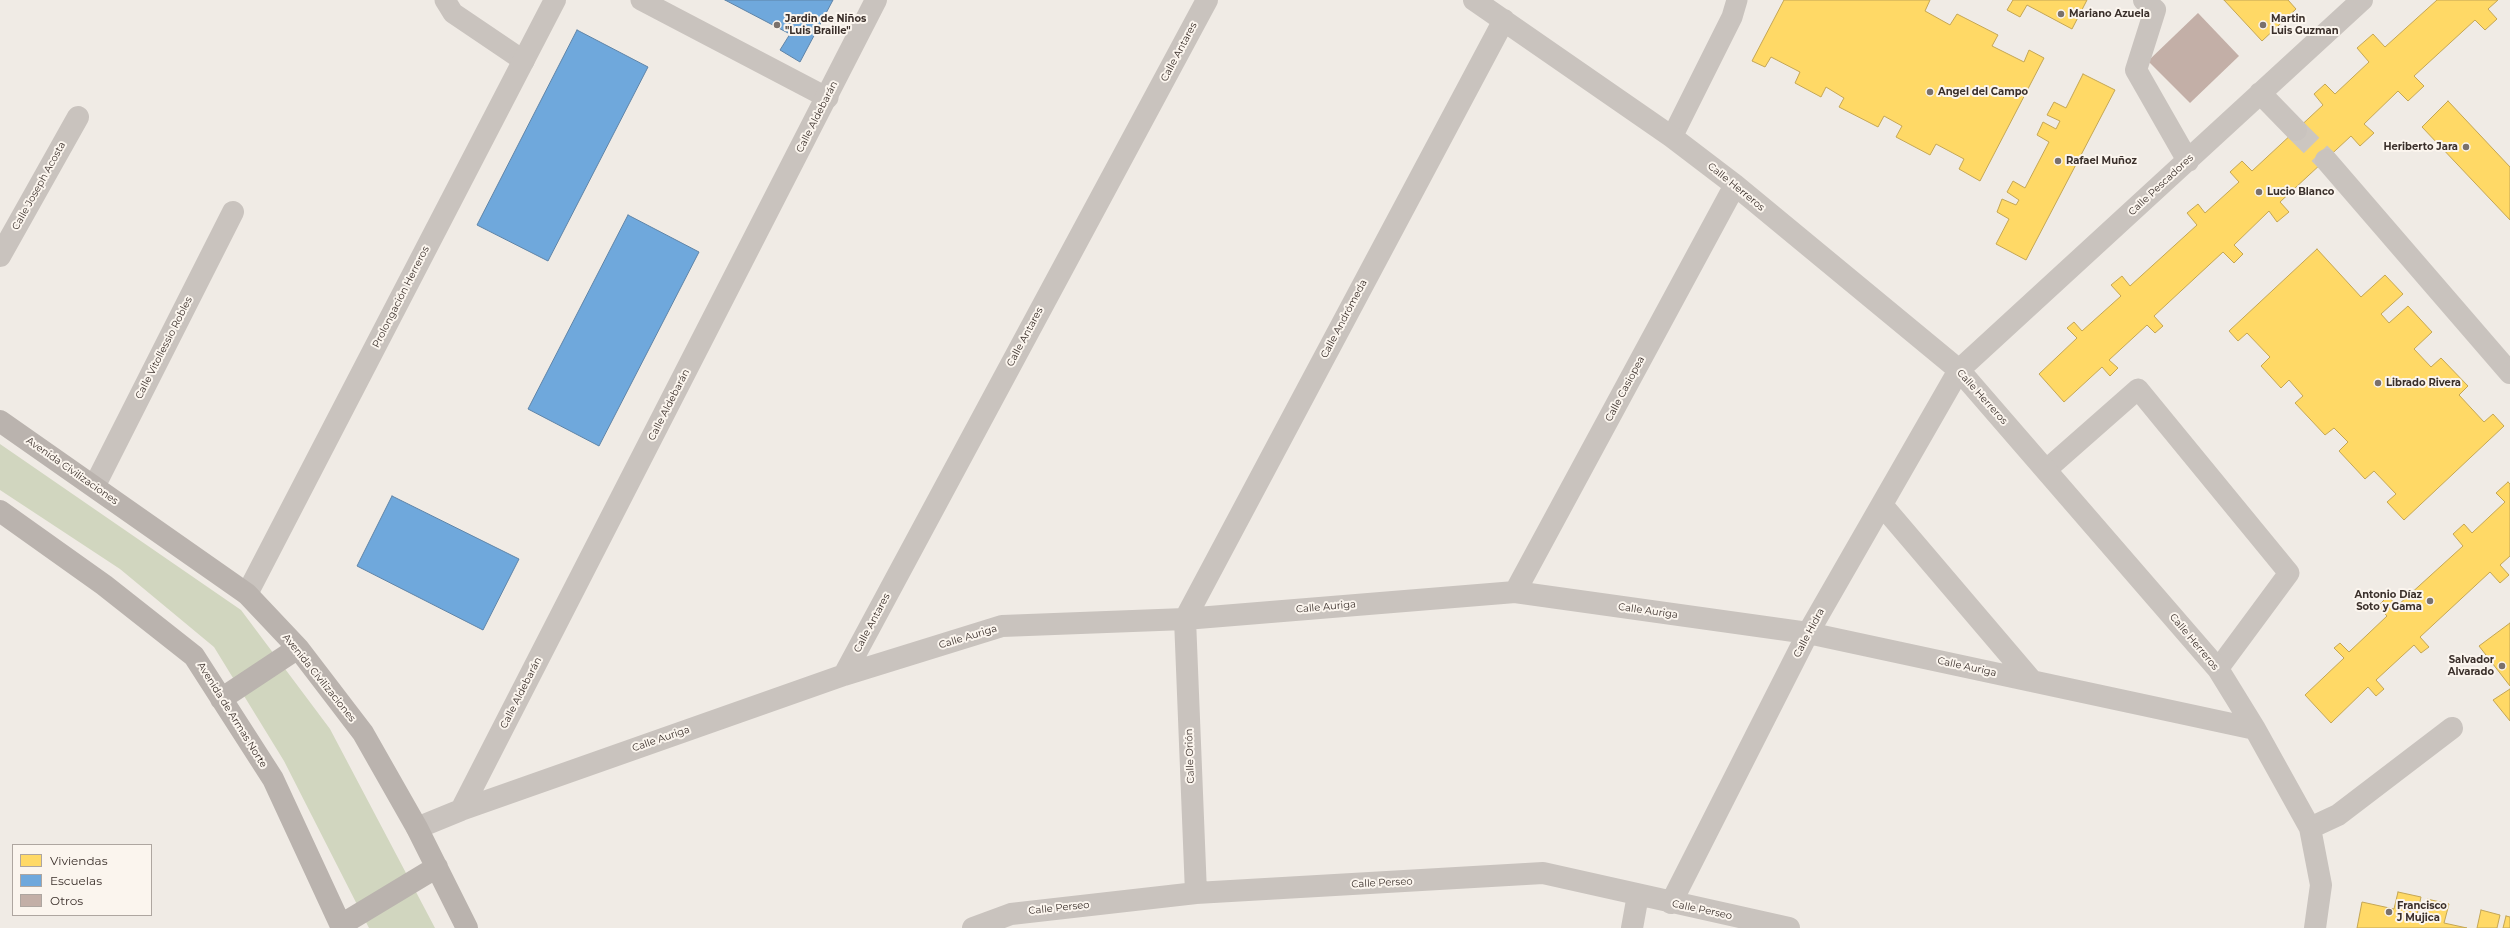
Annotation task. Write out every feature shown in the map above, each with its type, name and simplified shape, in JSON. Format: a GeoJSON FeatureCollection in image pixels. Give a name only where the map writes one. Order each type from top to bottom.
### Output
{"type":"FeatureCollection","features":[{"type":"Feature","properties":{"kind":"main road","name":"Avenida Civilizaciones"},"geometry":{"type":"LineString","coordinates":[[0,421],[95,485],[246,594],[298,648],[363,733],[417,828],[467,928]]}},
{"type":"Feature","properties":{"kind":"main road","name":"Avenida de Armas Norte"},"geometry":{"type":"LineString","coordinates":[[0,512],[104,585],[194,656],[273,779],[341,927]]}},
{"type":"Feature","properties":{"kind":"main road"},"geometry":{"type":"LineString","coordinates":[[221,699],[298,648]]}},
{"type":"Feature","properties":{"kind":"main road"},"geometry":{"type":"LineString","coordinates":[[341,927],[437,866]]}},
{"type":"Feature","properties":{"kind":"street","name":"Prolongación Herreros"},"geometry":{"type":"LineString","coordinates":[[246,594],[555,0]]}},
{"type":"Feature","properties":{"kind":"street","name":"Calle Aldebarán"},"geometry":{"type":"LineString","coordinates":[[461,810],[828,98],[876,0]]}},
{"type":"Feature","properties":{"kind":"street","name":"Calle Antares"},"geometry":{"type":"LineString","coordinates":[[844,675],[1207,0]]}},
{"type":"Feature","properties":{"kind":"street","name":"Calle Herreros"},"geometry":{"type":"LineString","coordinates":[[1474,0],[1672,137],[1735,185],[1959,370],[2218,669],[2255,729],[2310,828],[2320,885],[2315,928]]}},
{"type":"Feature","properties":{"kind":"street"},"geometry":{"type":"LineString","coordinates":[[2144,0],[2155,10],[2136,70],[2188,161]]}},
{"type":"Feature","properties":{"kind":"street","name":"Calle Pescadores"},"geometry":{"type":"LineString","coordinates":[[1959,370],[2362,0]]}},
{"type":"Feature","properties":{"kind":"street","name":"Calle Andrómeda"},"geometry":{"type":"LineString","coordinates":[[1185,619],[1504,20]]}},
{"type":"Feature","properties":{"kind":"street"},"geometry":{"type":"LineString","coordinates":[[2260,93],[2296,130]]}},
{"type":"Feature","properties":{"kind":"street","name":"Calle Joseph Acosta"},"geometry":{"type":"LineString","coordinates":[[0,256],[78,117]]}},
{"type":"Feature","properties":{"kind":"street"},"geometry":{"type":"LineString","coordinates":[[2326,160],[2510,373]]}},
{"type":"Feature","properties":{"kind":"street","name":"Calle Casiopea"},"geometry":{"type":"LineString","coordinates":[[1515,592],[1735,185]]}},
{"type":"Feature","properties":{"kind":"street","name":"Calle Vitollessio Robles"},"geometry":{"type":"LineString","coordinates":[[95,485],[233,212]]}},
{"type":"Feature","properties":{"kind":"street","name":"Calle Hidra"},"geometry":{"type":"LineString","coordinates":[[1671,903],[1808,633],[1959,370]]}},
{"type":"Feature","properties":{"kind":"street"},"geometry":{"type":"LineString","coordinates":[[1882,505],[2032,681]]}},
{"type":"Feature","properties":{"kind":"street","name":"Calle Auriga"},"geometry":{"type":"LineString","coordinates":[[417,828],[461,810],[844,675],[1002,626],[1185,619],[1515,592],[1808,633],[2255,729]]}},
{"type":"Feature","properties":{"kind":"street","name":"Calle Orión"},"geometry":{"type":"LineString","coordinates":[[1185,619],[1196,893]]}},
{"type":"Feature","properties":{"kind":"street"},"geometry":{"type":"LineString","coordinates":[[2310,828],[2338,815],[2452,728]]}},
{"type":"Feature","properties":{"kind":"street","name":"Calle Perseo"},"geometry":{"type":"LineString","coordinates":[[973,928],[1011,914],[1196,893],[1543,873],[1671,903],[1788,928]]}},
{"type":"Feature","properties":{"kind":"street"},"geometry":{"type":"LineString","coordinates":[[1632,928],[1638,895]]}},
{"type":"Feature","properties":{"kind":"lane"},"geometry":{"type":"LineString","coordinates":[[445,0],[453,13],[524,61]]}},
{"type":"Feature","properties":{"kind":"lane"},"geometry":{"type":"LineString","coordinates":[[641,0],[828,98]]}},
{"type":"Feature","properties":{"kind":"lane"},"geometry":{"type":"LineString","coordinates":[[1672,137],[1732,17],[1737,0]]}},
{"type":"Feature","properties":{"kind":"lane"},"geometry":{"type":"LineString","coordinates":[[2046,470],[2138,389],[2289,573],[2218,669]]}},
{"type":"Feature","properties":{"kind":"green space"},"geometry":{"type":"Polygon","coordinates":[[[0,444],[241,610],[330,729],[435,928],[369,928],[284,761],[214,647],[120,569],[0,490],[0,444]]]}},
{"type":"Feature","properties":{"kind":"building: Viviendas","name":"Angel del Campo"},"geometry":{"type":"Polygon","coordinates":[[[1784,0],[1930,0],[1925,11],[1950,25],[1957,14],[1998,35],[1992,46],[2024,62],[2029,50],[2044,58],[1980,181],[1959,169],[1964,159],[1936,144],[1930,155],[1896,137],[1902,126],[1884,116],[1878,127],[1839,107],[1844,98],[1826,87],[1821,97],[1795,83],[1800,72],[1771,57],[1765,67],[1752,61],[1784,0]]]}},
{"type":"Feature","properties":{"kind":"building: Viviendas","name":"Mariano Azuela"},"geometry":{"type":"Polygon","coordinates":[[[2013,0],[2087,0],[2072,29],[2027,5],[2020,17],[2007,10],[2013,0]]]}},
{"type":"Feature","properties":{"kind":"building: Viviendas","name":"Martin Luis Guzman"},"geometry":{"type":"Polygon","coordinates":[[[2224,0],[2288,0],[2296,9],[2262,41],[2224,0]]]}},
{"type":"Feature","properties":{"kind":"building: Viviendas","name":"Lucio Blanco"},"geometry":{"type":"Polygon","coordinates":[[[2437,0],[2498,0],[2488,9],[2497,19],[2485,30],[2475,20],[2414,76],[2424,86],[2408,101],[2398,91],[2364,124],[2374,133],[2360,146],[2351,136],[2280,202],[2289,212],[2277,222],[2269,211],[2234,245],[2243,254],[2234,263],[2223,252],[2154,316],[2163,326],[2155,333],[2147,325],[2109,360],[2118,368],[2110,376],[2102,367],[2064,402],[2039,374],[2077,338],[2067,328],[2074,322],[2082,331],[2121,296],[2111,285],[2122,276],[2130,286],[2197,225],[2187,213],[2198,204],[2205,213],[2239,182],[2230,172],[2242,161],[2252,171],[2323,105],[2314,94],[2325,84],[2335,94],[2369,62],[2357,48],[2373,34],[2385,47],[2437,0]]]}},
{"type":"Feature","properties":{"kind":"building: Viviendas","name":"Rafael Muñoz"},"geometry":{"type":"Polygon","coordinates":[[[2083,74],[2115,90],[2026,260],[1996,244],[2009,219],[1997,212],[2002,199],[2016,205],[2019,200],[2007,192],[2013,181],[2025,188],[2049,142],[2037,135],[2043,122],[2056,129],[2060,121],[2047,115],[2054,102],[2066,108],[2083,74]]]}},
{"type":"Feature","properties":{"kind":"building: Viviendas","name":"Heriberto Jara"},"geometry":{"type":"Polygon","coordinates":[[[2448,101],[2510,167],[2510,220],[2422,127],[2448,101]]]}},
{"type":"Feature","properties":{"kind":"building: Viviendas","name":"Librado Rivera"},"geometry":{"type":"Polygon","coordinates":[[[2317,249],[2361,297],[2385,275],[2403,294],[2381,314],[2389,323],[2408,306],[2432,332],[2414,349],[2431,367],[2441,358],[2468,386],[2459,395],[2484,422],[2493,414],[2504,426],[2404,520],[2387,502],[2396,494],[2374,471],[2365,479],[2339,451],[2348,442],[2334,428],[2325,435],[2295,403],[2303,396],[2289,380],[2281,388],[2261,366],[2270,357],[2247,333],[2238,341],[2229,331],[2317,249]]]}},
{"type":"Feature","properties":{"kind":"building: Viviendas","name":"Antonio Díaz Soto y Gama"},"geometry":{"type":"Polygon","coordinates":[[[2508,482],[2510,484],[2510,556],[2500,565],[2509,575],[2500,583],[2490,572],[2420,637],[2429,647],[2421,653],[2414,645],[2376,680],[2384,689],[2376,696],[2368,687],[2331,723],[2305,695],[2344,658],[2334,648],[2340,643],[2349,652],[2387,616],[2378,606],[2388,596],[2397,606],[2463,546],[2453,534],[2464,524],[2472,533],[2505,502],[2496,493],[2508,482]]]}},
{"type":"Feature","properties":{"kind":"building: Viviendas","name":"Salvador Alvarado"},"geometry":{"type":"Polygon","coordinates":[[[2510,623],[2510,686],[2479,646],[2510,623]]]}},
{"type":"Feature","properties":{"kind":"building: Viviendas","name":"Salvador Alvarado"},"geometry":{"type":"Polygon","coordinates":[[[2510,689],[2510,721],[2493,700],[2510,689]]]}},
{"type":"Feature","properties":{"kind":"building: Viviendas","name":"Francisco J Mujica"},"geometry":{"type":"Polygon","coordinates":[[[2398,892],[2421,897],[2417,915],[2423,916],[2427,899],[2449,904],[2444,923],[2467,928],[2357,928],[2362,902],[2394,909],[2398,892]]]}},
{"type":"Feature","properties":{"kind":"building: Viviendas"},"geometry":{"type":"Polygon","coordinates":[[[2481,910],[2500,915],[2497,928],[2477,928],[2481,910]]]}},
{"type":"Feature","properties":{"kind":"building: Viviendas"},"geometry":{"type":"Polygon","coordinates":[[[2506,916],[2510,917],[2510,928],[2503,928],[2506,916]]]}},
{"type":"Feature","properties":{"kind":"building: Escuelas","name":"Jardin de Niños \"Luis Braille\""},"geometry":{"type":"Polygon","coordinates":[[[725,0],[833,0],[800,62],[780,50],[790,34],[725,0]]]}},
{"type":"Feature","properties":{"kind":"building: Escuelas"},"geometry":{"type":"Polygon","coordinates":[[[577,30],[648,67],[548,261],[477,225],[577,30]]]}},
{"type":"Feature","properties":{"kind":"building: Escuelas"},"geometry":{"type":"Polygon","coordinates":[[[628,215],[699,252],[599,446],[528,409],[628,215]]]}},
{"type":"Feature","properties":{"kind":"building: Escuelas"},"geometry":{"type":"Polygon","coordinates":[[[392,496],[519,559],[483,630],[357,566],[392,496]]]}},
{"type":"Feature","properties":{"kind":"building: Otros"},"geometry":{"type":"Polygon","coordinates":[[[2198,13],[2239,56],[2190,103],[2148,61],[2198,13]]]}},
{"type":"Feature","properties":{"kind":"tunnel"},"geometry":{"type":"LineString","coordinates":[[2296,130],[2326,160]]}},
{"type":"Feature","properties":{"kind":"place","name":"Mariano Azuela"},"geometry":{"type":"Point","coordinates":[2061,14]}},
{"type":"Feature","properties":{"kind":"place","name":"Jardin de Niños \"Luis Braille\""},"geometry":{"type":"Point","coordinates":[777,25]}},
{"type":"Feature","properties":{"kind":"place","name":"Martin Luis Guzman"},"geometry":{"type":"Point","coordinates":[2263,25]}},
{"type":"Feature","properties":{"kind":"place","name":"Angel del Campo"},"geometry":{"type":"Point","coordinates":[1930,92]}},
{"type":"Feature","properties":{"kind":"place","name":"Heriberto Jara"},"geometry":{"type":"Point","coordinates":[2466,147]}},
{"type":"Feature","properties":{"kind":"place","name":"Rafael Muñoz"},"geometry":{"type":"Point","coordinates":[2058,161]}},
{"type":"Feature","properties":{"kind":"place","name":"Lucio Blanco"},"geometry":{"type":"Point","coordinates":[2259,192]}},
{"type":"Feature","properties":{"kind":"place","name":"Librado Rivera"},"geometry":{"type":"Point","coordinates":[2378,383]}},
{"type":"Feature","properties":{"kind":"place","name":"Antonio Díaz Soto y Gama"},"geometry":{"type":"Point","coordinates":[2430,601]}},
{"type":"Feature","properties":{"kind":"place","name":"Salvador Alvarado"},"geometry":{"type":"Point","coordinates":[2502,666]}},
{"type":"Feature","properties":{"kind":"place","name":"Francisco J Mujica"},"geometry":{"type":"Point","coordinates":[2389,912]}}]}
